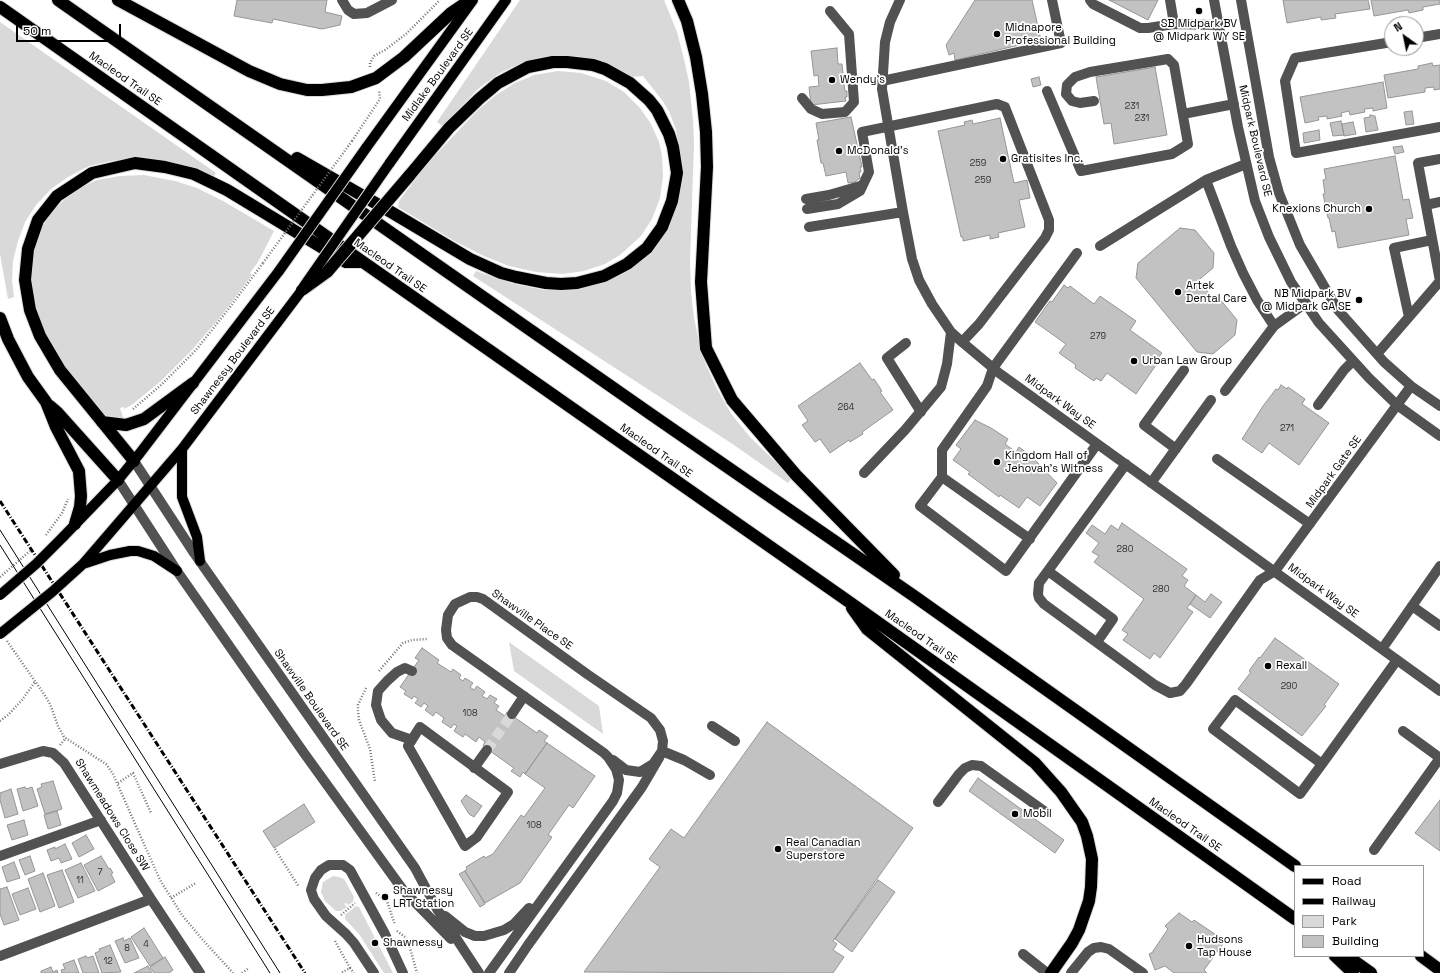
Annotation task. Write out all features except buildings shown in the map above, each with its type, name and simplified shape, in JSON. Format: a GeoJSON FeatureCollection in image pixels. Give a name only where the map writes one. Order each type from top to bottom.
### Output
{"type":"FeatureCollection","features":[{"type":"Feature","properties":{"kind":"highway"},"geometry":{"type":"LineString","coordinates":[[58,0],[914,596],[1294,865]]}},
{"type":"Feature","properties":{"kind":"highway"},"geometry":{"type":"LineString","coordinates":[[118,0],[249,71],[280,84],[307,90],[322,90],[351,87],[376,78],[404,58],[451,13],[470,0]]}},
{"type":"Feature","properties":{"kind":"highway"},"geometry":{"type":"LineString","coordinates":[[678,0],[687,21],[695,52],[702,94],[706,132],[707,167],[701,282],[706,348],[732,400],[796,475],[914,596]]}},
{"type":"Feature","properties":{"kind":"highway","name":"Macleod Trail SE"},"geometry":{"type":"LineString","coordinates":[[0,7],[845,599],[1294,918]]}},
{"type":"Feature","properties":{"kind":"highway"},"geometry":{"type":"LineString","coordinates":[[234,123],[391,212],[470,259],[501,273],[530,281],[546,283],[578,283],[604,276],[616,271],[637,257],[647,248],[662,227],[672,201],[676,173],[673,147],[669,134],[657,110],[649,100],[630,82],[606,69],[593,65],[567,62],[553,62],[528,67],[498,83],[449,128],[409,176],[327,272],[302,290]]}},
{"type":"Feature","properties":{"kind":"highway"},"geometry":{"type":"LineString","coordinates":[[134,461],[60,370],[40,336],[30,310],[25,280],[28,249],[38,220],[57,196],[92,173],[136,164],[165,167],[194,174],[227,190],[346,262],[363,262]]}},
{"type":"Feature","properties":{"kind":"highway"},"geometry":{"type":"LineString","coordinates":[[0,318],[8,339],[28,377],[46,402],[57,412],[118,480]]}},
{"type":"Feature","properties":{"kind":"highway"},"geometry":{"type":"LineString","coordinates":[[102,422],[126,425],[144,419],[193,383]]}},
{"type":"Feature","properties":{"kind":"highway"},"geometry":{"type":"LineString","coordinates":[[46,402],[56,426],[79,471],[81,496],[80,507],[75,524]]}},
{"type":"Feature","properties":{"kind":"highway"},"geometry":{"type":"LineString","coordinates":[[845,599],[867,629],[1035,763],[1062,792],[1082,822],[1087,836],[1092,860],[1089,901],[1079,930],[1072,943],[1051,973]]}},
{"type":"Feature","properties":{"kind":"highway"},"geometry":{"type":"LineString","coordinates":[[1336,957],[1353,973]]}},
{"type":"Feature","properties":{"kind":"highway"},"geometry":{"type":"LineString","coordinates":[[1348,957],[1371,973]]}},
{"type":"Feature","properties":{"kind":"highway"},"geometry":{"type":"LineString","coordinates":[[1422,957],[1440,970]]}},
{"type":"Feature","properties":{"kind":"main road","name":"Midlake Boulevard SE"},"geometry":{"type":"LineString","coordinates":[[366,148],[473,0]]}},
{"type":"Feature","properties":{"kind":"main road","name":"Midlake Boulevard SE"},"geometry":{"type":"LineString","coordinates":[[389,164],[506,0]]}},
{"type":"Feature","properties":{"kind":"main road","name":"Shawnessy Boulevard SE"},"geometry":{"type":"LineString","coordinates":[[118,480],[278,271],[366,148]]}},
{"type":"Feature","properties":{"kind":"main road","name":"Shawnessy Boulevard SE"},"geometry":{"type":"LineString","coordinates":[[2,635],[83,564],[182,449],[302,290],[389,164]]}},
{"type":"Feature","properties":{"kind":"main road"},"geometry":{"type":"LineString","coordinates":[[182,449],[182,496],[196,537],[200,562]]}},
{"type":"Feature","properties":{"kind":"main road"},"geometry":{"type":"LineString","coordinates":[[0,595],[36,564],[118,480]]}},
{"type":"Feature","properties":{"kind":"main road"},"geometry":{"type":"LineString","coordinates":[[83,564],[110,555],[138,551],[154,556],[177,571]]}},
{"type":"Feature","properties":{"kind":"street"},"geometry":{"type":"LineString","coordinates":[[342,0],[348,10],[354,14],[367,13],[392,0]]}},
{"type":"Feature","properties":{"kind":"street","name":"Midpark Way SE"},"geometry":{"type":"LineString","coordinates":[[900,0],[890,22],[885,42],[882,89],[908,242],[919,280],[932,304],[952,332],[993,368],[1440,691]]}},
{"type":"Feature","properties":{"kind":"street"},"geometry":{"type":"LineString","coordinates":[[882,81],[1061,43],[1052,0]]}},
{"type":"Feature","properties":{"kind":"street"},"geometry":{"type":"LineString","coordinates":[[1090,0],[1093,4],[1140,28],[1174,24],[1218,25]]}},
{"type":"Feature","properties":{"kind":"street"},"geometry":{"type":"LineString","coordinates":[[1170,0],[1174,24]]}},
{"type":"Feature","properties":{"kind":"street","name":"Midpark Boulevard SE"},"geometry":{"type":"LineString","coordinates":[[1214,0],[1246,164],[1255,201],[1269,237],[1291,282],[1319,323],[1353,361],[1397,405],[1440,436]]}},
{"type":"Feature","properties":{"kind":"street","name":"Midpark Boulevard SE"},"geometry":{"type":"LineString","coordinates":[[1241,0],[1269,157],[1279,193],[1300,245],[1338,310],[1377,354],[1411,386],[1440,406]]}},
{"type":"Feature","properties":{"kind":"street"},"geometry":{"type":"LineString","coordinates":[[802,98],[811,109],[822,114],[845,112],[854,102],[849,34],[830,11]]}},
{"type":"Feature","properties":{"kind":"street"},"geometry":{"type":"LineString","coordinates":[[1424,37],[1440,34]]}},
{"type":"Feature","properties":{"kind":"street"},"geometry":{"type":"LineString","coordinates":[[1384,43],[1295,58],[1285,81],[1296,153],[1440,127]]}},
{"type":"Feature","properties":{"kind":"street"},"geometry":{"type":"LineString","coordinates":[[1047,91],[1081,171],[1172,154],[1188,144],[1174,64],[1168,59],[1090,72],[1075,77],[1067,85],[1066,94],[1072,101],[1080,103],[1094,101]]}},
{"type":"Feature","properties":{"kind":"street"},"geometry":{"type":"LineString","coordinates":[[807,204],[838,204],[860,191],[869,172],[862,132],[997,104],[1004,107],[1048,220],[1048,230],[1045,238],[979,324],[962,342]]}},
{"type":"Feature","properties":{"kind":"street"},"geometry":{"type":"LineString","coordinates":[[1183,114],[1234,104]]}},
{"type":"Feature","properties":{"kind":"street"},"geometry":{"type":"LineString","coordinates":[[1377,354],[1440,281],[1418,164],[1440,159]]}},
{"type":"Feature","properties":{"kind":"street"},"geometry":{"type":"LineString","coordinates":[[1100,246],[1206,180],[1246,164]]}},
{"type":"Feature","properties":{"kind":"street"},"geometry":{"type":"LineString","coordinates":[[1206,180],[1243,273],[1257,300],[1274,326]]}},
{"type":"Feature","properties":{"kind":"street"},"geometry":{"type":"LineString","coordinates":[[1426,205],[1440,202]]}},
{"type":"Feature","properties":{"kind":"street"},"geometry":{"type":"LineString","coordinates":[[809,227],[902,212]]}},
{"type":"Feature","properties":{"kind":"street"},"geometry":{"type":"LineString","coordinates":[[1409,317],[1394,248],[1432,240]]}},
{"type":"Feature","properties":{"kind":"street"},"geometry":{"type":"LineString","coordinates":[[1077,253],[993,368],[987,386],[942,450],[942,476],[920,506],[1006,571],[1097,444]]}},
{"type":"Feature","properties":{"kind":"street"},"geometry":{"type":"LineString","coordinates":[[1225,391],[1274,326],[1306,304]]}},
{"type":"Feature","properties":{"kind":"street"},"geometry":{"type":"LineString","coordinates":[[864,473],[921,412],[941,386],[947,364],[952,332]]}},
{"type":"Feature","properties":{"kind":"street"},"geometry":{"type":"LineString","coordinates":[[906,343],[887,358],[921,412]]}},
{"type":"Feature","properties":{"kind":"street"},"geometry":{"type":"LineString","coordinates":[[1318,405],[1344,370],[1353,361]]}},
{"type":"Feature","properties":{"kind":"street"},"geometry":{"type":"LineString","coordinates":[[1176,449],[1144,425],[1184,370]]}},
{"type":"Feature","properties":{"kind":"street","name":"Midpark Gate SE"},"geometry":{"type":"LineString","coordinates":[[1275,572],[1411,386]]}},
{"type":"Feature","properties":{"kind":"street"},"geometry":{"type":"LineString","coordinates":[[1151,483],[1211,400]]}},
{"type":"Feature","properties":{"kind":"street"},"geometry":{"type":"LineString","coordinates":[[1217,459],[1310,524]]}},
{"type":"Feature","properties":{"kind":"street","name":"Shawville Boulevard SE"},"geometry":{"type":"LineString","coordinates":[[134,461],[200,562],[415,868],[437,909],[479,973]]}},
{"type":"Feature","properties":{"kind":"street"},"geometry":{"type":"LineString","coordinates":[[1126,464],[1039,583],[1039,598],[1044,604],[1156,685],[1170,693],[1180,691],[1260,580],[1275,572]]}},
{"type":"Feature","properties":{"kind":"street"},"geometry":{"type":"LineString","coordinates":[[942,476],[1030,539]]}},
{"type":"Feature","properties":{"kind":"street","name":"Shawville Boulevard SE"},"geometry":{"type":"LineString","coordinates":[[118,480],[177,571],[300,747],[403,890],[466,955]]}},
{"type":"Feature","properties":{"kind":"street"},"geometry":{"type":"LineString","coordinates":[[1382,649],[1440,566]]}},
{"type":"Feature","properties":{"kind":"street"},"geometry":{"type":"LineString","coordinates":[[1048,571],[1113,619],[1097,642]]}},
{"type":"Feature","properties":{"kind":"street","name":"Shawville Place SE"},"geometry":{"type":"LineString","coordinates":[[489,973],[613,800],[617,793],[619,780],[616,769],[608,756],[452,645],[446,634],[446,623],[450,611],[458,602],[470,597],[483,599],[651,718],[657,724],[662,736],[662,751]]}},
{"type":"Feature","properties":{"kind":"street"},"geometry":{"type":"LineString","coordinates":[[1412,606],[1440,626]]}},
{"type":"Feature","properties":{"kind":"street"},"geometry":{"type":"LineString","coordinates":[[1322,764],[1234,700],[1213,730],[1300,794],[1322,764],[1397,660]]}},
{"type":"Feature","properties":{"kind":"street"},"geometry":{"type":"LineString","coordinates":[[412,671],[405,668],[387,680],[378,691],[376,704],[381,720],[392,733],[412,740]]}},
{"type":"Feature","properties":{"kind":"street"},"geometry":{"type":"LineString","coordinates":[[512,714],[524,696]]}},
{"type":"Feature","properties":{"kind":"street"},"geometry":{"type":"LineString","coordinates":[[712,726],[735,741]]}},
{"type":"Feature","properties":{"kind":"street"},"geometry":{"type":"LineString","coordinates":[[420,727],[474,768],[508,792],[477,837],[465,846],[408,746],[420,727]]}},
{"type":"Feature","properties":{"kind":"street"},"geometry":{"type":"LineString","coordinates":[[1374,850],[1440,758],[1403,732]]}},
{"type":"Feature","properties":{"kind":"street"},"geometry":{"type":"LineString","coordinates":[[474,768],[487,750]]}},
{"type":"Feature","properties":{"kind":"street","name":"Shawmeadows Close SW"},"geometry":{"type":"LineString","coordinates":[[0,764],[43,751],[53,753],[64,762],[200,973]]}},
{"type":"Feature","properties":{"kind":"street"},"geometry":{"type":"LineString","coordinates":[[604,753],[626,770],[640,772],[653,764],[662,751]]}},
{"type":"Feature","properties":{"kind":"street"},"geometry":{"type":"LineString","coordinates":[[662,751],[684,760],[710,775]]}},
{"type":"Feature","properties":{"kind":"street"},"geometry":{"type":"LineString","coordinates":[[509,973],[642,787],[662,751]]}},
{"type":"Feature","properties":{"kind":"street"},"geometry":{"type":"LineString","coordinates":[[938,802],[959,774],[965,768],[972,765],[981,766],[1047,813]]}},
{"type":"Feature","properties":{"kind":"street"},"geometry":{"type":"LineString","coordinates":[[0,856],[101,820]]}},
{"type":"Feature","properties":{"kind":"street"},"geometry":{"type":"LineString","coordinates":[[374,973],[354,943],[326,916],[314,899],[312,890],[315,878],[321,870],[329,866],[343,866],[350,870],[385,934],[403,973]]}},
{"type":"Feature","properties":{"kind":"street"},"geometry":{"type":"LineString","coordinates":[[437,909],[465,932],[475,936],[491,935],[514,924],[559,876]]}},
{"type":"Feature","properties":{"kind":"street"},"geometry":{"type":"LineString","coordinates":[[0,956],[151,899]]}},
{"type":"Feature","properties":{"kind":"street"},"geometry":{"type":"LineString","coordinates":[[1071,973],[1088,952],[1094,948],[1109,949],[1143,973]]}},
{"type":"Feature","properties":{"kind":"street"},"geometry":{"type":"LineString","coordinates":[[1023,954],[1047,973]]}},
{"type":"Feature","properties":{"kind":"path"},"geometry":{"type":"LineString","coordinates":[[370,67],[370,63],[374,56],[385,50],[410,31],[440,0]]}},
{"type":"Feature","properties":{"kind":"path"},"geometry":{"type":"LineString","coordinates":[[129,412],[161,386],[196,350],[227,312],[352,141],[380,99],[379,84]]}},
{"type":"Feature","properties":{"kind":"path"},"geometry":{"type":"LineString","coordinates":[[44,539],[62,513],[68,499]]}},
{"type":"Feature","properties":{"kind":"path"},"geometry":{"type":"LineString","coordinates":[[0,577],[33,548]]}},
{"type":"Feature","properties":{"kind":"path"},"geometry":{"type":"LineString","coordinates":[[2,635],[50,704],[58,726],[64,737],[106,764],[113,774],[160,880],[182,915],[234,973]]}},
{"type":"Feature","properties":{"kind":"path"},"geometry":{"type":"LineString","coordinates":[[0,721],[22,700],[35,682]]}},
{"type":"Feature","properties":{"kind":"path"},"geometry":{"type":"LineString","coordinates":[[118,783],[133,773],[151,813]]}},
{"type":"Feature","properties":{"kind":"path"},"geometry":{"type":"LineString","coordinates":[[171,898],[196,883]]}},
{"type":"Feature","properties":{"kind":"path"},"geometry":{"type":"LineString","coordinates":[[373,893],[380,895],[387,901],[396,929],[408,941],[417,973]]}},
{"type":"Feature","properties":{"kind":"path"},"geometry":{"type":"LineString","coordinates":[[340,916],[358,901]]}},
{"type":"Feature","properties":{"kind":"path"},"geometry":{"type":"LineString","coordinates":[[332,936],[354,973]]}},
{"type":"Feature","properties":{"kind":"path"},"geometry":{"type":"LineString","coordinates":[[242,973],[248,968]]}},
{"type":"Feature","properties":{"kind":"path"},"geometry":{"type":"LineString","coordinates":[[342,973],[350,968]]}},
{"type":"Feature","properties":{"kind":"green space"},"geometry":{"type":"Polygon","coordinates":[[[520,0],[664,0],[677,32],[684,59],[689,82],[693,120],[694,144],[690,260],[694,318],[700,346],[706,365],[717,389],[732,415],[750,437],[792,478],[788,483],[734,445],[473,276],[476,271],[510,283],[544,290],[569,289],[594,285],[620,274],[658,242],[679,150],[676,130],[669,111],[643,76],[630,77],[598,61],[576,56],[548,56],[523,62],[500,73],[479,88],[442,126],[437,122],[520,0]]]}},
{"type":"Feature","properties":{"kind":"green space"},"geometry":{"type":"Polygon","coordinates":[[[0,22],[216,173],[213,178],[132,159],[111,161],[89,166],[68,177],[51,189],[36,205],[25,222],[13,261],[12,280],[14,297],[8,299],[0,254],[0,22]]]}},
{"type":"Feature","properties":{"kind":"green space"},"geometry":{"type":"Polygon","coordinates":[[[558,71],[581,73],[606,81],[624,92],[640,108],[651,124],[659,142],[662,156],[663,176],[660,198],[652,219],[641,236],[620,255],[605,264],[584,271],[563,274],[536,272],[509,266],[484,256],[456,242],[398,207],[399,201],[426,165],[478,110],[496,95],[515,83],[534,75],[558,71]]]}},
{"type":"Feature","properties":{"kind":"green space"},"geometry":{"type":"Polygon","coordinates":[[[144,175],[175,181],[197,188],[223,201],[274,231],[258,262],[250,273],[252,275],[222,315],[191,351],[161,381],[133,404],[124,409],[124,407],[120,408],[123,417],[120,422],[100,415],[72,381],[35,315],[29,290],[34,245],[43,224],[51,212],[80,188],[97,180],[119,176],[144,175]]]}},
{"type":"Feature","properties":{"kind":"green space"},"geometry":{"type":"Polygon","coordinates":[[[509,642],[599,706],[603,734],[514,671],[509,642]]]}},
{"type":"Feature","properties":{"kind":"green space"},"geometry":{"type":"Polygon","coordinates":[[[333,876],[344,879],[354,897],[353,902],[348,905],[346,903],[344,904],[347,907],[341,911],[336,911],[325,901],[321,892],[323,882],[333,876]]]}},
{"type":"Feature","properties":{"kind":"green space"},"geometry":{"type":"Polygon","coordinates":[[[356,906],[359,907],[393,973],[384,973],[359,934],[345,919],[345,915],[356,906]]]}},
{"type":"Feature","properties":{"kind":"tunnel"},"geometry":{"type":"LineString","coordinates":[[487,750],[512,714]]}},
{"type":"Feature","properties":{"kind":"tram line"},"geometry":{"type":"LineString","coordinates":[[0,530],[280,973]]}},
{"type":"Feature","properties":{"kind":"tram line"},"geometry":{"type":"LineString","coordinates":[[0,545],[270,973]]}},
{"type":"Feature","properties":{"kind":"railway"},"geometry":{"type":"LineString","coordinates":[[0,501],[305,973]]}},
{"type":"Feature","properties":{"kind":"place","name":"SB Midpark BV @ Midpark WY SE"},"geometry":{"type":"Point","coordinates":[1199,11]}},
{"type":"Feature","properties":{"kind":"place","name":"Midnapore Professional Building"},"geometry":{"type":"Point","coordinates":[997,34]}},
{"type":"Feature","properties":{"kind":"place","name":"Wendy's"},"geometry":{"type":"Point","coordinates":[832,80]}},
{"type":"Feature","properties":{"kind":"place","name":"McDonald's"},"geometry":{"type":"Point","coordinates":[839,151]}},
{"type":"Feature","properties":{"kind":"place","name":"Gratisites Inc."},"geometry":{"type":"Point","coordinates":[1003,159]}},
{"type":"Feature","properties":{"kind":"place","name":"Knexions Church"},"geometry":{"type":"Point","coordinates":[1369,209]}},
{"type":"Feature","properties":{"kind":"place","name":"Artek Dental Care"},"geometry":{"type":"Point","coordinates":[1178,292]}},
{"type":"Feature","properties":{"kind":"place","name":"NB Midpark BV @ Midpark GA SE"},"geometry":{"type":"Point","coordinates":[1359,300]}},
{"type":"Feature","properties":{"kind":"place","name":"Urban Law Group"},"geometry":{"type":"Point","coordinates":[1134,361]}},
{"type":"Feature","properties":{"kind":"place","name":"Kingdom Hall of Jehovah's Witness"},"geometry":{"type":"Point","coordinates":[997,462]}},
{"type":"Feature","properties":{"kind":"place","name":"Rexall"},"geometry":{"type":"Point","coordinates":[1268,666]}},
{"type":"Feature","properties":{"kind":"place","name":"Mobil"},"geometry":{"type":"Point","coordinates":[1015,814]}},
{"type":"Feature","properties":{"kind":"place","name":"Real Canadian Superstore"},"geometry":{"type":"Point","coordinates":[778,849]}},
{"type":"Feature","properties":{"kind":"place","name":"Shawnessy LRT Station"},"geometry":{"type":"Point","coordinates":[385,897]}},
{"type":"Feature","properties":{"kind":"place","name":"Shawnessy"},"geometry":{"type":"Point","coordinates":[375,943]}},
{"type":"Feature","properties":{"kind":"place","name":"Hudsons Tap House"},"geometry":{"type":"Point","coordinates":[1189,946]}}]}
